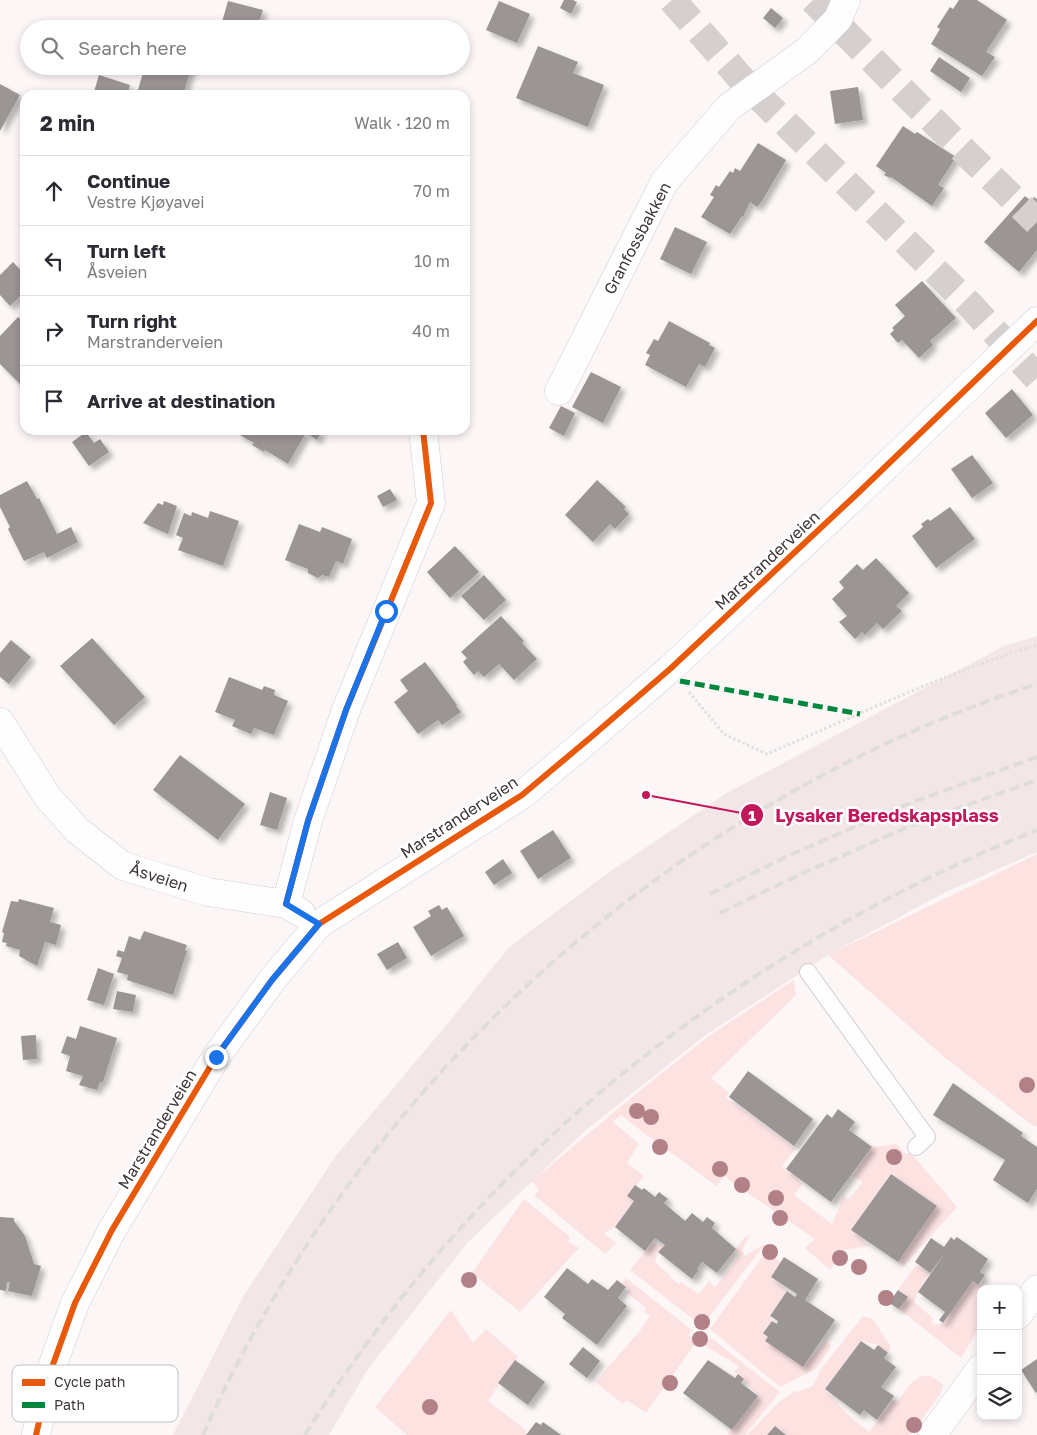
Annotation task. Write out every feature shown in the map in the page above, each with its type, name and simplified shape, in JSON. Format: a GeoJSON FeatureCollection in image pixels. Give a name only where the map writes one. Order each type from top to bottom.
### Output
{"type":"FeatureCollection","features":[{"type":"Feature","properties":{"kind":"street","name":"Granfossbakken"},"geometry":{"type":"LineString","coordinates":[[559,391],[665,181],[729,107],[808,50],[838,18],[846,0]]}},
{"type":"Feature","properties":{"kind":"street","name":"Marstranderveien"},"geometry":{"type":"LineString","coordinates":[[53,1365],[75,1304],[112,1230],[216,1057],[272,980],[319,924],[522,795],[670,669],[858,493],[1037,321]]}},
{"type":"Feature","properties":{"kind":"street"},"geometry":{"type":"LineString","coordinates":[[286,904],[308,821],[346,710],[431,503],[423,435]]}},
{"type":"Feature","properties":{"kind":"street","name":"Åsveien"},"geometry":{"type":"LineString","coordinates":[[0,722],[53,803],[77,830],[123,866],[208,892],[286,904],[319,924]]}},
{"type":"Feature","properties":{"kind":"street"},"geometry":{"type":"LineString","coordinates":[[1022,1310],[1037,1289]]}},
{"type":"Feature","properties":{"kind":"street"},"geometry":{"type":"LineString","coordinates":[[932,1435],[977,1373]]}},
{"type":"Feature","properties":{"kind":"street","name":"Marstranderveien"},"geometry":{"type":"LineString","coordinates":[[36,1435],[39,1422]]}},
{"type":"Feature","properties":{"kind":"lane"},"geometry":{"type":"LineString","coordinates":[[808,972],[927,1137],[916,1147]]}},
{"type":"Feature","properties":{"kind":"path"},"geometry":{"type":"LineString","coordinates":[[670,669],[724,734],[767,754],[889,701],[1037,645]]}},
{"type":"Feature","properties":{"kind":"shaded area"},"geometry":{"type":"Polygon","coordinates":[[[1037,636],[1037,852],[948,891],[828,955],[707,1034],[585,1131],[468,1242],[368,1369],[329,1435],[173,1435],[244,1295],[335,1157],[449,1022],[509,947],[608,873],[727,793],[1004,646],[1037,636]]]}},
{"type":"Feature","properties":{"kind":"shaded area"},"geometry":{"type":"Polygon","coordinates":[[[1037,854],[1037,1127],[944,1057],[828,955],[1037,854]]]}},
{"type":"Feature","properties":{"kind":"shaded area"},"geometry":{"type":"Polygon","coordinates":[[[794,980],[796,995],[711,1078],[729,1093],[726,1097],[795,1149],[782,1166],[803,1184],[794,1195],[832,1224],[843,1197],[849,1199],[863,1182],[853,1176],[872,1147],[897,1144],[905,1154],[911,1153],[957,1207],[904,1266],[898,1262],[937,1206],[890,1174],[852,1230],[869,1246],[843,1250],[830,1270],[805,1248],[815,1239],[725,1176],[716,1186],[621,1115],[613,1122],[639,1144],[627,1163],[644,1176],[628,1196],[634,1201],[615,1227],[604,1233],[616,1243],[605,1254],[534,1195],[539,1190],[532,1181],[643,1088],[709,1036],[794,980]]]}},
{"type":"Feature","properties":{"kind":"shaded area"},"geometry":{"type":"Polygon","coordinates":[[[524,1199],[570,1237],[568,1242],[579,1248],[520,1312],[472,1273],[524,1199]]]}},
{"type":"Feature","properties":{"kind":"shaded area"},"geometry":{"type":"Polygon","coordinates":[[[751,1234],[742,1250],[745,1256],[765,1244],[702,1326],[630,1270],[653,1243],[658,1246],[661,1243],[665,1245],[658,1252],[655,1262],[671,1276],[670,1278],[679,1284],[681,1282],[699,1294],[709,1281],[715,1287],[740,1255],[735,1250],[744,1238],[751,1234]]]}},
{"type":"Feature","properties":{"kind":"shaded area"},"geometry":{"type":"Polygon","coordinates":[[[766,1252],[781,1262],[771,1277],[787,1291],[770,1316],[772,1321],[763,1333],[768,1337],[765,1341],[803,1367],[826,1341],[831,1346],[817,1368],[780,1387],[710,1329],[766,1252]]]}},
{"type":"Feature","properties":{"kind":"shaded area"},"geometry":{"type":"Polygon","coordinates":[[[916,1265],[930,1273],[914,1302],[933,1318],[931,1322],[935,1325],[943,1323],[973,1281],[978,1285],[977,1331],[961,1358],[899,1309],[908,1297],[898,1290],[916,1265]]]}},
{"type":"Feature","properties":{"kind":"shaded area"},"geometry":{"type":"Polygon","coordinates":[[[626,1278],[692,1330],[688,1335],[697,1341],[646,1413],[627,1400],[623,1404],[595,1382],[639,1332],[650,1316],[644,1311],[646,1308],[626,1292],[629,1288],[623,1283],[626,1278]]]}},
{"type":"Feature","properties":{"kind":"shaded area"},"geometry":{"type":"Polygon","coordinates":[[[451,1310],[473,1343],[486,1329],[518,1357],[488,1401],[526,1430],[525,1435],[407,1435],[375,1407],[451,1310]]]}},
{"type":"Feature","properties":{"kind":"shaded area"},"geometry":{"type":"Polygon","coordinates":[[[863,1316],[873,1319],[891,1347],[888,1353],[878,1345],[861,1341],[825,1389],[846,1413],[869,1432],[894,1400],[897,1402],[915,1380],[925,1376],[933,1377],[943,1385],[940,1395],[910,1435],[788,1435],[775,1426],[767,1435],[747,1435],[780,1401],[795,1391],[813,1386],[821,1369],[863,1316]]]}},
{"type":"Feature","properties":{"kind":"shaded area"},"geometry":{"type":"Polygon","coordinates":[[[711,1338],[780,1392],[745,1435],[728,1435],[758,1396],[744,1379],[734,1372],[739,1366],[704,1345],[711,1338]]]}},
{"type":"Feature","properties":{"kind":"building"},"geometry":{"type":"Polygon","coordinates":[[[564,0],[577,2],[571,14],[560,8],[564,0]]]}},
{"type":"Feature","properties":{"kind":"building"},"geometry":{"type":"Polygon","coordinates":[[[959,0],[977,0],[1007,20],[986,52],[995,57],[982,76],[931,44],[940,29],[937,27],[950,7],[953,9],[959,0]]]}},
{"type":"Feature","properties":{"kind":"building"},"geometry":{"type":"Polygon","coordinates":[[[228,1],[263,10],[260,20],[223,20],[228,1]]]}},
{"type":"Feature","properties":{"kind":"building"},"geometry":{"type":"Polygon","coordinates":[[[499,1],[530,14],[517,43],[486,30],[499,1]]]}},
{"type":"Feature","properties":{"kind":"building"},"geometry":{"type":"Polygon","coordinates":[[[771,8],[783,18],[775,28],[763,18],[771,8]]]}},
{"type":"Feature","properties":{"kind":"building"},"geometry":{"type":"Polygon","coordinates":[[[538,46],[578,62],[573,73],[604,85],[588,127],[516,98],[538,46]]]}},
{"type":"Feature","properties":{"kind":"building"},"geometry":{"type":"Polygon","coordinates":[[[939,57],[970,78],[961,92],[930,71],[939,57]]]}},
{"type":"Feature","properties":{"kind":"building"},"geometry":{"type":"Polygon","coordinates":[[[99,75],[130,85],[128,90],[94,90],[99,75]]]}},
{"type":"Feature","properties":{"kind":"building"},"geometry":{"type":"Polygon","coordinates":[[[142,75],[189,75],[185,90],[138,90],[142,75]]]}},
{"type":"Feature","properties":{"kind":"building"},"geometry":{"type":"Polygon","coordinates":[[[0,84],[20,95],[0,131],[0,84]]]}},
{"type":"Feature","properties":{"kind":"building"},"geometry":{"type":"Polygon","coordinates":[[[858,87],[863,120],[835,124],[830,91],[858,87]]]}},
{"type":"Feature","properties":{"kind":"building"},"geometry":{"type":"Polygon","coordinates":[[[903,126],[915,134],[917,132],[956,157],[938,185],[944,188],[932,206],[891,177],[884,175],[886,173],[876,166],[903,126]]]}},
{"type":"Feature","properties":{"kind":"building"},"geometry":{"type":"Polygon","coordinates":[[[758,143],[786,160],[762,201],[757,207],[750,202],[743,217],[730,234],[701,217],[714,197],[710,195],[716,185],[719,187],[730,171],[733,173],[735,168],[740,171],[758,143]]]}},
{"type":"Feature","properties":{"kind":"building"},"geometry":{"type":"Polygon","coordinates":[[[1025,196],[1031,201],[1034,197],[1037,199],[1037,250],[1019,272],[984,242],[1025,196]]]}},
{"type":"Feature","properties":{"kind":"building"},"geometry":{"type":"Polygon","coordinates":[[[675,227],[707,242],[691,274],[660,259],[675,227]]]}},
{"type":"Feature","properties":{"kind":"building"},"geometry":{"type":"Polygon","coordinates":[[[13,262],[20,270],[20,297],[10,306],[0,295],[0,275],[13,262]]]}},
{"type":"Feature","properties":{"kind":"building"},"geometry":{"type":"Polygon","coordinates":[[[922,281],[956,318],[930,341],[933,345],[919,358],[902,340],[898,343],[890,334],[894,330],[892,328],[905,316],[895,305],[922,281]]]}},
{"type":"Feature","properties":{"kind":"building"},"geometry":{"type":"Polygon","coordinates":[[[18,317],[20,319],[20,384],[0,364],[0,336],[18,317]]]}},
{"type":"Feature","properties":{"kind":"building"},"geometry":{"type":"Polygon","coordinates":[[[669,321],[710,343],[709,345],[715,348],[705,367],[699,364],[686,387],[645,365],[650,355],[646,353],[654,339],[658,341],[669,321]]]}},
{"type":"Feature","properties":{"kind":"building"},"geometry":{"type":"Polygon","coordinates":[[[591,372],[621,387],[603,423],[572,407],[591,372]]]}},
{"type":"Feature","properties":{"kind":"building"},"geometry":{"type":"Polygon","coordinates":[[[1012,389],[1033,415],[1006,438],[985,413],[1012,389]]]}},
{"type":"Feature","properties":{"kind":"building"},"geometry":{"type":"Polygon","coordinates":[[[561,406],[575,413],[564,436],[549,428],[561,406]]]}},
{"type":"Feature","properties":{"kind":"building"},"geometry":{"type":"Polygon","coordinates":[[[82,435],[88,435],[94,443],[100,439],[109,452],[89,466],[72,442],[82,435]]]}},
{"type":"Feature","properties":{"kind":"building"},"geometry":{"type":"Polygon","coordinates":[[[240,435],[305,435],[288,464],[265,450],[264,452],[252,445],[254,443],[240,435]]]}},
{"type":"Feature","properties":{"kind":"building"},"geometry":{"type":"Polygon","coordinates":[[[309,435],[320,435],[317,440],[309,435]]]}},
{"type":"Feature","properties":{"kind":"building"},"geometry":{"type":"Polygon","coordinates":[[[972,455],[993,483],[972,498],[951,469],[972,455]]]}},
{"type":"Feature","properties":{"kind":"building"},"geometry":{"type":"Polygon","coordinates":[[[597,480],[626,507],[624,509],[629,514],[615,529],[610,524],[593,542],[565,515],[597,480]]]}},
{"type":"Feature","properties":{"kind":"building"},"geometry":{"type":"Polygon","coordinates":[[[27,481],[37,499],[39,498],[57,534],[71,527],[78,542],[47,558],[44,552],[24,561],[8,529],[10,527],[0,507],[0,495],[27,481]]]}},
{"type":"Feature","properties":{"kind":"building"},"geometry":{"type":"Polygon","coordinates":[[[390,489],[397,500],[383,507],[377,496],[390,489]]]}},
{"type":"Feature","properties":{"kind":"building"},"geometry":{"type":"Polygon","coordinates":[[[164,501],[177,506],[168,534],[143,523],[158,503],[163,505],[164,501]]]}},
{"type":"Feature","properties":{"kind":"building"},"geometry":{"type":"Polygon","coordinates":[[[950,507],[975,539],[936,568],[912,536],[923,527],[921,524],[928,519],[930,521],[950,507]]]}},
{"type":"Feature","properties":{"kind":"building"},"geometry":{"type":"Polygon","coordinates":[[[210,511],[239,521],[223,566],[178,550],[183,538],[176,535],[184,513],[191,516],[192,512],[208,518],[210,511]]]}},
{"type":"Feature","properties":{"kind":"building"},"geometry":{"type":"Polygon","coordinates":[[[299,524],[320,532],[322,527],[352,539],[343,564],[336,561],[329,577],[322,575],[318,578],[308,573],[308,569],[285,560],[299,524]]]}},
{"type":"Feature","properties":{"kind":"building"},"geometry":{"type":"Polygon","coordinates":[[[455,546],[479,572],[450,598],[427,572],[455,546]]]}},
{"type":"Feature","properties":{"kind":"building"},"geometry":{"type":"Polygon","coordinates":[[[876,558],[909,593],[896,606],[902,611],[883,629],[877,623],[865,635],[862,632],[855,639],[839,622],[847,616],[832,599],[844,588],[839,582],[857,564],[863,570],[876,558]]]}},
{"type":"Feature","properties":{"kind":"building"},"geometry":{"type":"Polygon","coordinates":[[[484,575],[506,600],[484,620],[461,596],[484,575]]]}},
{"type":"Feature","properties":{"kind":"building"},"geometry":{"type":"Polygon","coordinates":[[[501,616],[524,641],[522,643],[537,659],[514,680],[499,664],[484,677],[478,671],[474,675],[463,662],[467,658],[461,652],[501,616]]]}},
{"type":"Feature","properties":{"kind":"building"},"geometry":{"type":"Polygon","coordinates":[[[92,638],[145,697],[114,725],[60,666],[92,638]]]}},
{"type":"Feature","properties":{"kind":"building"},"geometry":{"type":"Polygon","coordinates":[[[11,640],[31,657],[9,684],[0,677],[0,653],[11,640]]]}},
{"type":"Feature","properties":{"kind":"building"},"geometry":{"type":"Polygon","coordinates":[[[425,662],[461,712],[442,725],[438,720],[418,734],[394,702],[408,691],[400,680],[425,662]]]}},
{"type":"Feature","properties":{"kind":"building"},"geometry":{"type":"Polygon","coordinates":[[[229,677],[262,690],[264,686],[275,690],[274,695],[288,701],[274,735],[254,728],[251,734],[232,726],[235,720],[215,712],[229,677]]]}},
{"type":"Feature","properties":{"kind":"building"},"geometry":{"type":"Polygon","coordinates":[[[180,755],[245,804],[218,840],[153,790],[180,755]]]}},
{"type":"Feature","properties":{"kind":"building"},"geometry":{"type":"Polygon","coordinates":[[[270,792],[287,798],[277,830],[260,825],[270,792]]]}},
{"type":"Feature","properties":{"kind":"building"},"geometry":{"type":"Polygon","coordinates":[[[553,830],[571,858],[538,879],[520,851],[553,830]]]}},
{"type":"Feature","properties":{"kind":"building"},"geometry":{"type":"Polygon","coordinates":[[[503,859],[512,873],[494,885],[485,872],[503,859]]]}},
{"type":"Feature","properties":{"kind":"building"},"geometry":{"type":"Polygon","coordinates":[[[19,899],[54,908],[50,922],[61,925],[56,945],[45,942],[37,966],[19,956],[20,950],[6,946],[7,943],[2,942],[4,933],[2,932],[11,901],[18,902],[19,899]]]}},
{"type":"Feature","properties":{"kind":"building"},"geometry":{"type":"Polygon","coordinates":[[[439,905],[442,910],[447,907],[464,936],[431,956],[413,927],[431,916],[428,911],[439,905]]]}},
{"type":"Feature","properties":{"kind":"building"},"geometry":{"type":"Polygon","coordinates":[[[144,931],[187,945],[185,950],[187,951],[173,995],[127,980],[128,975],[117,972],[122,958],[116,956],[118,950],[124,952],[129,936],[140,940],[144,931]]]}},
{"type":"Feature","properties":{"kind":"building"},"geometry":{"type":"Polygon","coordinates":[[[398,942],[407,958],[387,970],[377,954],[398,942]]]}},
{"type":"Feature","properties":{"kind":"building"},"geometry":{"type":"Polygon","coordinates":[[[98,968],[114,974],[104,1005],[87,1000],[98,968]]]}},
{"type":"Feature","properties":{"kind":"building"},"geometry":{"type":"Polygon","coordinates":[[[117,991],[136,995],[133,1012],[113,1009],[117,991]]]}},
{"type":"Feature","properties":{"kind":"building"},"geometry":{"type":"Polygon","coordinates":[[[80,1026],[117,1038],[103,1082],[100,1082],[97,1090],[79,1085],[83,1076],[66,1071],[70,1056],[61,1053],[67,1036],[76,1039],[80,1026]]]}},
{"type":"Feature","properties":{"kind":"building"},"geometry":{"type":"Polygon","coordinates":[[[36,1035],[37,1059],[23,1060],[21,1036],[36,1035]]]}},
{"type":"Feature","properties":{"kind":"building"},"geometry":{"type":"Polygon","coordinates":[[[748,1071],[813,1119],[794,1146],[729,1097],[748,1071]]]}},
{"type":"Feature","properties":{"kind":"building"},"geometry":{"type":"Polygon","coordinates":[[[953,1083],[1023,1133],[1021,1136],[1037,1147],[1037,1189],[1028,1203],[993,1180],[1005,1160],[933,1115],[953,1083]]]}},
{"type":"Feature","properties":{"kind":"building"},"geometry":{"type":"Polygon","coordinates":[[[838,1109],[855,1122],[849,1130],[872,1147],[831,1202],[786,1169],[827,1114],[832,1118],[838,1109]]]}},
{"type":"Feature","properties":{"kind":"building"},"geometry":{"type":"Polygon","coordinates":[[[891,1174],[937,1206],[898,1262],[851,1230],[891,1174]]]}},
{"type":"Feature","properties":{"kind":"building"},"geometry":{"type":"Polygon","coordinates":[[[635,1185],[642,1190],[644,1188],[655,1197],[659,1192],[668,1199],[664,1203],[685,1221],[692,1213],[703,1222],[707,1217],[715,1223],[712,1228],[736,1249],[717,1273],[702,1262],[692,1279],[658,1252],[665,1245],[655,1238],[645,1251],[615,1227],[634,1201],[627,1196],[635,1185]]]}},
{"type":"Feature","properties":{"kind":"building"},"geometry":{"type":"Polygon","coordinates":[[[0,1217],[14,1218],[14,1221],[25,1236],[34,1264],[41,1266],[32,1296],[8,1291],[10,1282],[7,1282],[6,1291],[0,1290],[0,1217]]]}},
{"type":"Feature","properties":{"kind":"building"},"geometry":{"type":"Polygon","coordinates":[[[951,1237],[954,1240],[957,1237],[988,1259],[980,1272],[985,1275],[978,1285],[973,1281],[943,1323],[939,1320],[945,1312],[918,1292],[946,1252],[930,1273],[915,1262],[931,1238],[944,1247],[951,1237]]]}},
{"type":"Feature","properties":{"kind":"building"},"geometry":{"type":"Polygon","coordinates":[[[784,1257],[818,1279],[805,1300],[835,1320],[803,1367],[765,1341],[768,1337],[763,1333],[772,1321],[777,1324],[778,1321],[770,1316],[787,1291],[795,1297],[797,1294],[771,1277],[784,1257]]]}},
{"type":"Feature","properties":{"kind":"building"},"geometry":{"type":"Polygon","coordinates":[[[567,1268],[588,1284],[592,1279],[608,1290],[617,1280],[626,1287],[618,1298],[627,1306],[597,1345],[562,1318],[565,1314],[544,1297],[567,1268]]]}},
{"type":"Feature","properties":{"kind":"building"},"geometry":{"type":"Polygon","coordinates":[[[898,1290],[908,1297],[899,1309],[889,1303],[898,1290]]]}},
{"type":"Feature","properties":{"kind":"building"},"geometry":{"type":"Polygon","coordinates":[[[861,1341],[874,1350],[878,1345],[888,1353],[884,1358],[896,1367],[881,1387],[894,1396],[877,1420],[864,1410],[860,1415],[825,1389],[861,1341]]]}},
{"type":"Feature","properties":{"kind":"building"},"geometry":{"type":"Polygon","coordinates":[[[583,1347],[600,1361],[587,1378],[569,1364],[583,1347]]]}},
{"type":"Feature","properties":{"kind":"building"},"geometry":{"type":"Polygon","coordinates":[[[1037,1359],[1036,1393],[1022,1372],[1022,1369],[1037,1359]]]}},
{"type":"Feature","properties":{"kind":"building"},"geometry":{"type":"Polygon","coordinates":[[[515,1360],[545,1382],[528,1405],[498,1383],[515,1360]]]}},
{"type":"Feature","properties":{"kind":"building"},"geometry":{"type":"Polygon","coordinates":[[[708,1360],[735,1378],[738,1374],[744,1379],[741,1383],[758,1396],[732,1430],[683,1393],[708,1360]]]}},
{"type":"Feature","properties":{"kind":"building"},"geometry":{"type":"Polygon","coordinates":[[[536,1422],[541,1425],[543,1422],[561,1435],[526,1435],[536,1422]]]}},
{"type":"Feature","properties":{"kind":"building"},"geometry":{"type":"Polygon","coordinates":[[[775,1426],[786,1435],[767,1435],[775,1426]]]}},
{"type":"Feature","properties":{"kind":"tunnel"},"geometry":{"type":"LineString","coordinates":[[672,0],[745,83],[970,305],[1037,378]]}},
{"type":"Feature","properties":{"kind":"tunnel"},"geometry":{"type":"LineString","coordinates":[[813,0],[1037,222]]}},
{"type":"Feature","properties":{"kind":"railway"},"geometry":{"type":"LineString","coordinates":[[203,1435],[269,1307],[348,1186],[439,1075],[541,972],[653,881],[774,802],[902,736],[1037,684]]}},
{"type":"Feature","properties":{"kind":"railway"},"geometry":{"type":"LineString","coordinates":[[710,894],[792,854],[910,803],[1037,757]]}},
{"type":"Feature","properties":{"kind":"railway"},"geometry":{"type":"LineString","coordinates":[[720,913],[801,874],[917,823],[1037,780]]}},
{"type":"Feature","properties":{"kind":"railway"},"geometry":{"type":"LineString","coordinates":[[305,1435],[373,1334],[449,1241],[533,1154],[622,1074],[718,1002],[819,937],[926,879],[1037,830]]}},
{"type":"Feature","properties":{"kind":"marked path"},"geometry":{"type":"LineString","coordinates":[[680,681],[860,714]]}},
{"type":"Feature","properties":{"kind":"cycle path"},"geometry":{"type":"LineString","coordinates":[[53,1365],[75,1303],[112,1230],[216,1057],[272,980],[319,924],[522,795],[590,738],[670,669],[858,493],[1037,321]]}},
{"type":"Feature","properties":{"kind":"cycle path"},"geometry":{"type":"LineString","coordinates":[[286,904],[308,821],[346,710],[431,503],[424,435]]}},
{"type":"Feature","properties":{"kind":"cycle path"},"geometry":{"type":"LineString","coordinates":[[36,1435],[39,1422]]}},
{"type":"Feature","properties":{"kind":"place","name":"Lysaker Beredskapsplass"},"geometry":{"type":"Point","coordinates":[646,795]}},
{"type":"Feature","properties":{"kind":"route"},"geometry":{"type":"LineString","coordinates":[[216,1057],[272,980],[319,924],[286,904],[308,821],[346,710],[386,611]]}}]}
